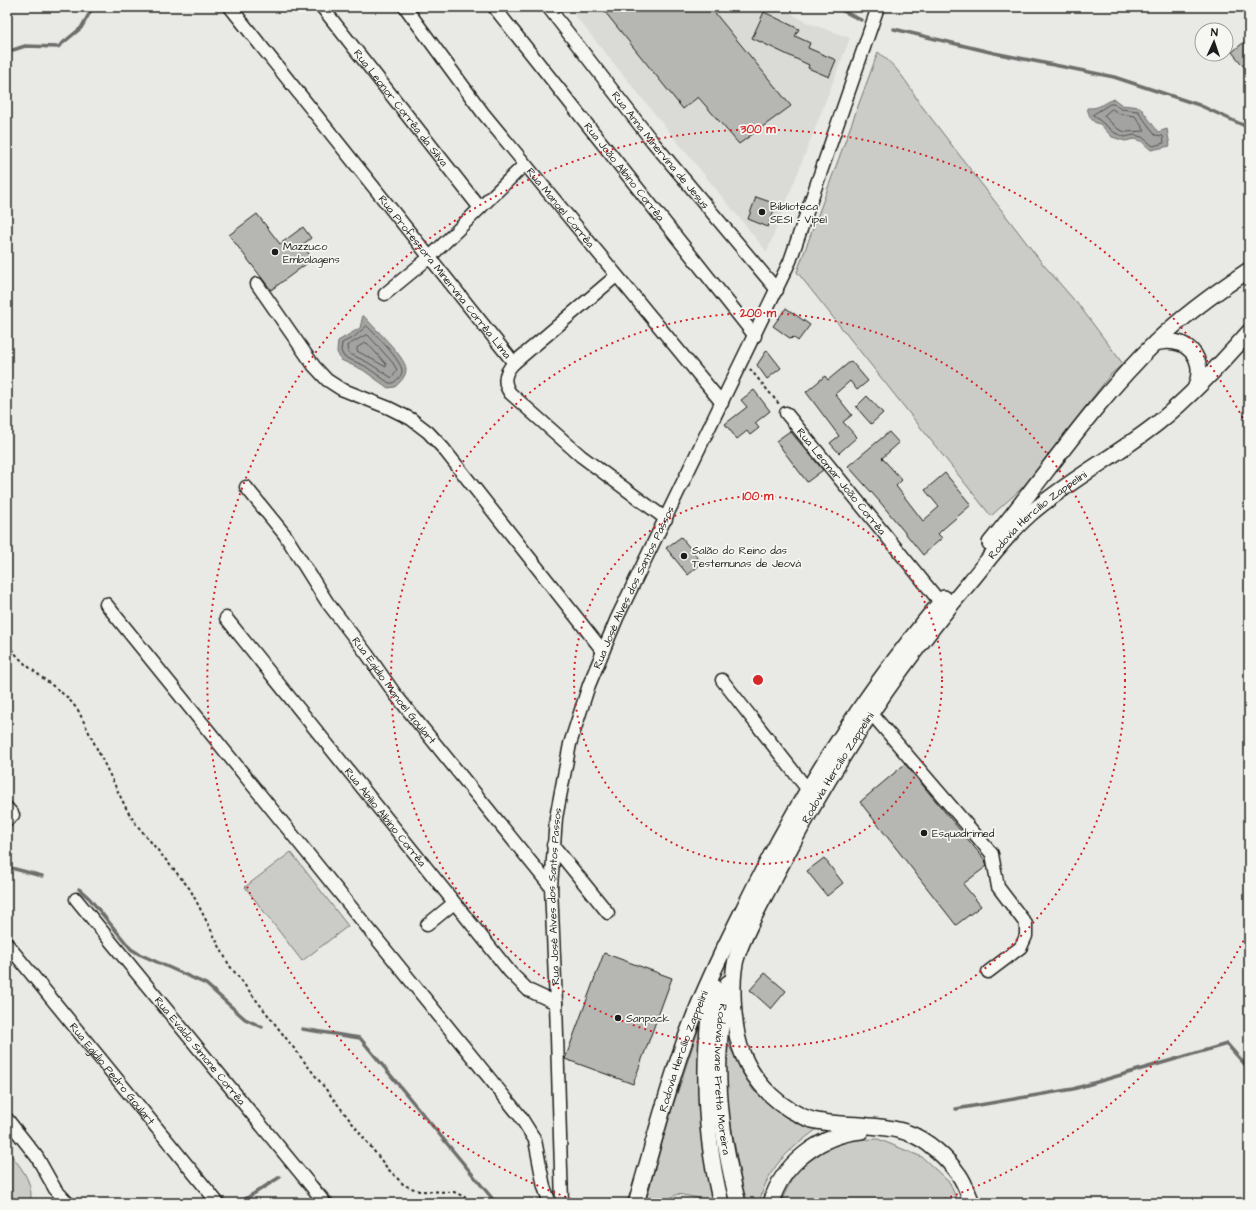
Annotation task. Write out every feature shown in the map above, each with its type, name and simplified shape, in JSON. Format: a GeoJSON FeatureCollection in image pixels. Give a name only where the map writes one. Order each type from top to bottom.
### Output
{"type":"FeatureCollection","features":[{"type":"Feature","properties":{"kind":"main road","name":"Rodovia Hercílio Zappelini"},"geometry":{"type":"LineString","coordinates":[[636,1203],[680,1053],[702,996],[719,958],[755,885],[808,790],[854,717],[919,626],[1021,505],[1100,403],[1155,343],[1211,296],[1249,270]]}},
{"type":"Feature","properties":{"kind":"main road","name":"Rodovia Hercílio Zappelini"},"geometry":{"type":"LineString","coordinates":[[972,1203],[960,1176],[941,1154],[909,1133],[888,1128],[813,1120],[782,1105],[766,1090],[747,1063],[742,1053],[734,1020],[734,987],[737,956],[757,910],[794,840],[825,787],[899,672],[950,605],[1029,515],[1061,490],[1160,422],[1221,364],[1249,332]]}},
{"type":"Feature","properties":{"kind":"main road"},"geometry":{"type":"LineString","coordinates":[[1155,343],[1166,340],[1178,341],[1188,347],[1196,356],[1200,367],[1199,379],[1195,389]]}},
{"type":"Feature","properties":{"kind":"main road","name":"Rodovia Ivane Fretta Moreira"},"geometry":{"type":"LineString","coordinates":[[737,956],[722,1009],[718,1048],[719,1095],[725,1139],[738,1203]]}},
{"type":"Feature","properties":{"kind":"main road","name":"Rodovia Ivane Fretta Moreira"},"geometry":{"type":"LineString","coordinates":[[719,958],[710,1006],[705,1074],[708,1136],[721,1203]]}},
{"type":"Feature","properties":{"kind":"main road"},"geometry":{"type":"LineString","coordinates":[[771,1203],[774,1192],[783,1177],[794,1163],[812,1148],[827,1139],[847,1132],[888,1128]]}},
{"type":"Feature","properties":{"kind":"street","name":"Rua Professora Minervina Corrêa Lima"},"geometry":{"type":"LineString","coordinates":[[230,7],[514,363],[506,375],[505,382],[510,393],[581,456],[666,519]]}},
{"type":"Feature","properties":{"kind":"street","name":"Rua Leonor Corrêa da Silva"},"geometry":{"type":"LineString","coordinates":[[322,7],[480,208]]}},
{"type":"Feature","properties":{"kind":"street","name":"Rua Manoel Corrêa"},"geometry":{"type":"LineString","coordinates":[[405,7],[483,114],[722,403]]}},
{"type":"Feature","properties":{"kind":"street","name":"Rua João Albino Corrêa"},"geometry":{"type":"LineString","coordinates":[[494,7],[755,336]]}},
{"type":"Feature","properties":{"kind":"street","name":"Rua Anna Minervina de Jesus"},"geometry":{"type":"LineString","coordinates":[[548,7],[652,141],[777,290]]}},
{"type":"Feature","properties":{"kind":"street","name":"Rua José Alves dos Santos Passos"},"geometry":{"type":"LineString","coordinates":[[562,1203],[551,887],[553,845],[562,781],[570,744],[589,685],[603,651],[777,290],[800,234],[878,7]]}},
{"type":"Feature","properties":{"kind":"street"},"geometry":{"type":"LineString","coordinates":[[385,294],[430,257],[524,165]]}},
{"type":"Feature","properties":{"kind":"street"},"geometry":{"type":"LineString","coordinates":[[514,363],[616,276]]}},
{"type":"Feature","properties":{"kind":"street"},"geometry":{"type":"LineString","coordinates":[[257,284],[314,366],[327,380],[341,389],[389,408],[410,419],[428,432],[443,448],[603,651]]}},
{"type":"Feature","properties":{"kind":"street","name":"Rua Leomar João Corrêa"},"geometry":{"type":"LineString","coordinates":[[786,413],[940,602]]}},
{"type":"Feature","properties":{"kind":"street","name":"Rua Egídio Manoel Goulart"},"geometry":{"type":"LineString","coordinates":[[246,487],[285,535],[328,602],[368,654],[395,694],[551,887]]}},
{"type":"Feature","properties":{"kind":"street"},"geometry":{"type":"LineString","coordinates":[[106,604],[520,1116],[535,1140],[544,1187],[550,1203]]}},
{"type":"Feature","properties":{"kind":"street","name":"Rua Abílio Albino Corrêa"},"geometry":{"type":"LineString","coordinates":[[226,618],[519,982],[538,996],[556,1003]]}},
{"type":"Feature","properties":{"kind":"street"},"geometry":{"type":"LineString","coordinates":[[722,680],[808,790]]}},
{"type":"Feature","properties":{"kind":"street"},"geometry":{"type":"LineString","coordinates":[[872,713],[992,854],[998,887],[1026,924],[1026,936],[1021,947],[988,972]]}},
{"type":"Feature","properties":{"kind":"street"},"geometry":{"type":"LineString","coordinates":[[7,808],[13,815],[7,820]]}},
{"type":"Feature","properties":{"kind":"street"},"geometry":{"type":"LineString","coordinates":[[553,845],[608,913]]}},
{"type":"Feature","properties":{"kind":"street","name":"Rua Evaldo Simone Corrêa"},"geometry":{"type":"LineString","coordinates":[[76,899],[325,1203]]}},
{"type":"Feature","properties":{"kind":"street"},"geometry":{"type":"LineString","coordinates":[[427,925],[454,903]]}},
{"type":"Feature","properties":{"kind":"street","name":"Rua Egídio Pedro Goulart"},"geometry":{"type":"LineString","coordinates":[[7,945],[218,1203]]}},
{"type":"Feature","properties":{"kind":"street"},"geometry":{"type":"LineString","coordinates":[[7,1119],[37,1157],[52,1184],[68,1203]]}},
{"type":"Feature","properties":{"kind":"path"},"geometry":{"type":"LineString","coordinates":[[743,360],[786,413]]}},
{"type":"Feature","properties":{"kind":"path"},"geometry":{"type":"LineString","coordinates":[[7,645],[25,664],[67,697],[78,710],[127,810],[136,824],[190,889],[229,965],[388,1169],[404,1185],[419,1191],[454,1192],[477,1203]]}},
{"type":"Feature","properties":{"kind":"shaded area"},"geometry":{"type":"Polygon","coordinates":[[[568,7],[780,7],[808,23],[850,38],[767,252],[568,7]]]}},
{"type":"Feature","properties":{"kind":"shaded area"},"geometry":{"type":"Polygon","coordinates":[[[878,52],[901,74],[918,101],[1042,263],[1081,308],[1123,364],[1111,374],[1022,488],[991,516],[797,272],[878,52]]]}},
{"type":"Feature","properties":{"kind":"shaded area"},"geometry":{"type":"Polygon","coordinates":[[[291,852],[348,926],[302,961],[245,887],[291,852]]]}},
{"type":"Feature","properties":{"kind":"shaded area"},"geometry":{"type":"Polygon","coordinates":[[[703,1015],[700,1097],[702,1140],[716,1203],[705,1203],[698,1198],[678,1194],[660,1203],[645,1203],[670,1115],[703,1015]]]}},
{"type":"Feature","properties":{"kind":"shaded area"},"geometry":{"type":"Polygon","coordinates":[[[728,1044],[753,1090],[781,1114],[817,1129],[780,1160],[768,1179],[759,1203],[745,1203],[725,1091],[728,1044]]]}},
{"type":"Feature","properties":{"kind":"shaded area"},"geometry":{"type":"Polygon","coordinates":[[[878,1139],[922,1157],[950,1183],[958,1203],[780,1203],[796,1171],[839,1140],[878,1139]]]}},
{"type":"Feature","properties":{"kind":"shaded area"},"geometry":{"type":"Polygon","coordinates":[[[7,1150],[25,1174],[30,1188],[30,1203],[7,1203],[7,1150]]]}},
{"type":"Feature","properties":{"kind":"water"},"geometry":{"type":"Polygon","coordinates":[[[1114,99],[1122,105],[1140,107],[1158,132],[1167,129],[1170,146],[1151,150],[1141,141],[1134,139],[1125,141],[1112,137],[1100,124],[1094,122],[1087,108],[1099,106],[1114,99]]]}},
{"type":"Feature","properties":{"kind":"water"},"geometry":{"type":"Polygon","coordinates":[[[363,315],[401,357],[405,364],[405,374],[395,387],[388,388],[363,370],[341,360],[337,352],[338,341],[360,328],[363,315]]]}},
{"type":"Feature","properties":{"kind":"building"},"geometry":{"type":"Polygon","coordinates":[[[601,7],[710,7],[791,106],[739,144],[698,97],[683,109],[601,7]]]}},
{"type":"Feature","properties":{"kind":"building"},"geometry":{"type":"Polygon","coordinates":[[[764,12],[799,29],[795,36],[810,43],[808,48],[836,60],[829,77],[808,68],[809,65],[752,38],[764,12]]]}},
{"type":"Feature","properties":{"kind":"building"},"geometry":{"type":"Polygon","coordinates":[[[1249,38],[1249,73],[1234,54],[1234,50],[1249,38]]]}},
{"type":"Feature","properties":{"kind":"building","name":"Biblioteca SESI - Vipel"},"geometry":{"type":"Polygon","coordinates":[[[756,197],[776,204],[768,227],[748,219],[756,197]]]}},
{"type":"Feature","properties":{"kind":"building","name":"Mazzuco Embalagens"},"geometry":{"type":"Polygon","coordinates":[[[257,214],[280,244],[303,227],[311,238],[302,245],[313,259],[271,290],[229,235],[257,214]]]}},
{"type":"Feature","properties":{"kind":"building"},"geometry":{"type":"Polygon","coordinates":[[[786,308],[810,325],[798,341],[793,337],[791,339],[773,326],[786,308]]]}},
{"type":"Feature","properties":{"kind":"building"},"geometry":{"type":"Polygon","coordinates":[[[767,350],[781,368],[767,379],[757,365],[767,350]]]}},
{"type":"Feature","properties":{"kind":"building"},"geometry":{"type":"Polygon","coordinates":[[[851,361],[868,381],[857,390],[850,381],[835,394],[852,415],[843,422],[857,437],[839,453],[830,443],[839,436],[806,392],[825,376],[828,380],[851,361]]]}},
{"type":"Feature","properties":{"kind":"building"},"geometry":{"type":"Polygon","coordinates":[[[754,390],[770,411],[755,423],[759,428],[750,435],[747,431],[737,439],[725,424],[747,407],[741,400],[754,390]]]}},
{"type":"Feature","properties":{"kind":"building"},"geometry":{"type":"Polygon","coordinates":[[[867,396],[883,413],[871,424],[856,407],[867,396]]]}},
{"type":"Feature","properties":{"kind":"building"},"geometry":{"type":"Polygon","coordinates":[[[790,431],[823,470],[807,482],[776,441],[790,431]]]}},
{"type":"Feature","properties":{"kind":"building"},"geometry":{"type":"Polygon","coordinates":[[[889,432],[899,443],[882,458],[902,480],[896,486],[923,521],[939,507],[925,490],[945,473],[971,505],[938,534],[942,538],[923,555],[880,502],[848,466],[889,432]]]}},
{"type":"Feature","properties":{"kind":"building","name":"Salão do Reino das Testemunas de Jeová"},"geometry":{"type":"Polygon","coordinates":[[[681,537],[702,563],[688,575],[666,548],[681,537]]]}},
{"type":"Feature","properties":{"kind":"building","name":"Esquadrimed"},"geometry":{"type":"Polygon","coordinates":[[[905,764],[985,860],[987,866],[963,884],[981,906],[956,925],[860,802],[905,764]]]}},
{"type":"Feature","properties":{"kind":"building"},"geometry":{"type":"Polygon","coordinates":[[[824,858],[843,883],[827,896],[807,871],[824,858]]]}},
{"type":"Feature","properties":{"kind":"building","name":"Sanpack"},"geometry":{"type":"Polygon","coordinates":[[[604,953],[672,978],[633,1084],[565,1059],[604,953]]]}},
{"type":"Feature","properties":{"kind":"building"},"geometry":{"type":"Polygon","coordinates":[[[765,973],[786,991],[771,1009],[750,990],[765,973]]]}},
{"type":"Feature","properties":{"kind":"waterway"},"geometry":{"type":"LineString","coordinates":[[7,52],[25,46],[58,47],[81,28],[93,7]]}},
{"type":"Feature","properties":{"kind":"waterway"},"geometry":{"type":"LineString","coordinates":[[835,7],[861,20]]}},
{"type":"Feature","properties":{"kind":"waterway"},"geometry":{"type":"LineString","coordinates":[[894,29],[994,53],[1114,77],[1199,105],[1245,126],[1249,131]]}},
{"type":"Feature","properties":{"kind":"waterway"},"geometry":{"type":"LineString","coordinates":[[7,867],[42,876]]}},
{"type":"Feature","properties":{"kind":"waterway"},"geometry":{"type":"LineString","coordinates":[[79,889],[89,898],[131,949],[206,984],[245,1019],[262,1027]]}},
{"type":"Feature","properties":{"kind":"waterway"},"geometry":{"type":"LineString","coordinates":[[302,1029],[360,1038],[496,1203]]}},
{"type":"Feature","properties":{"kind":"waterway"},"geometry":{"type":"LineString","coordinates":[[956,1109],[1073,1089],[1227,1044],[1249,1069]]}},
{"type":"Feature","properties":{"kind":"waterway"},"geometry":{"type":"LineString","coordinates":[[239,1203],[280,1177]]}},
{"type":"Feature","properties":{"kind":"waterway"},"geometry":{"type":"LineString","coordinates":[[316,1183],[335,1203]]}},
{"type":"Feature","properties":{"kind":"place","name":"Biblioteca SESI - Vipel"},"geometry":{"type":"Point","coordinates":[762,212]}},
{"type":"Feature","properties":{"kind":"place","name":"Mazzuco Embalagens"},"geometry":{"type":"Point","coordinates":[275,252]}},
{"type":"Feature","properties":{"kind":"place","name":"Salão do Reino das Testemunas de Jeová"},"geometry":{"type":"Point","coordinates":[684,556]}},
{"type":"Feature","properties":{"kind":"place","name":"Esquadrimed"},"geometry":{"type":"Point","coordinates":[924,833]}},
{"type":"Feature","properties":{"kind":"place","name":"Sanpack"},"geometry":{"type":"Point","coordinates":[618,1018]}}]}
